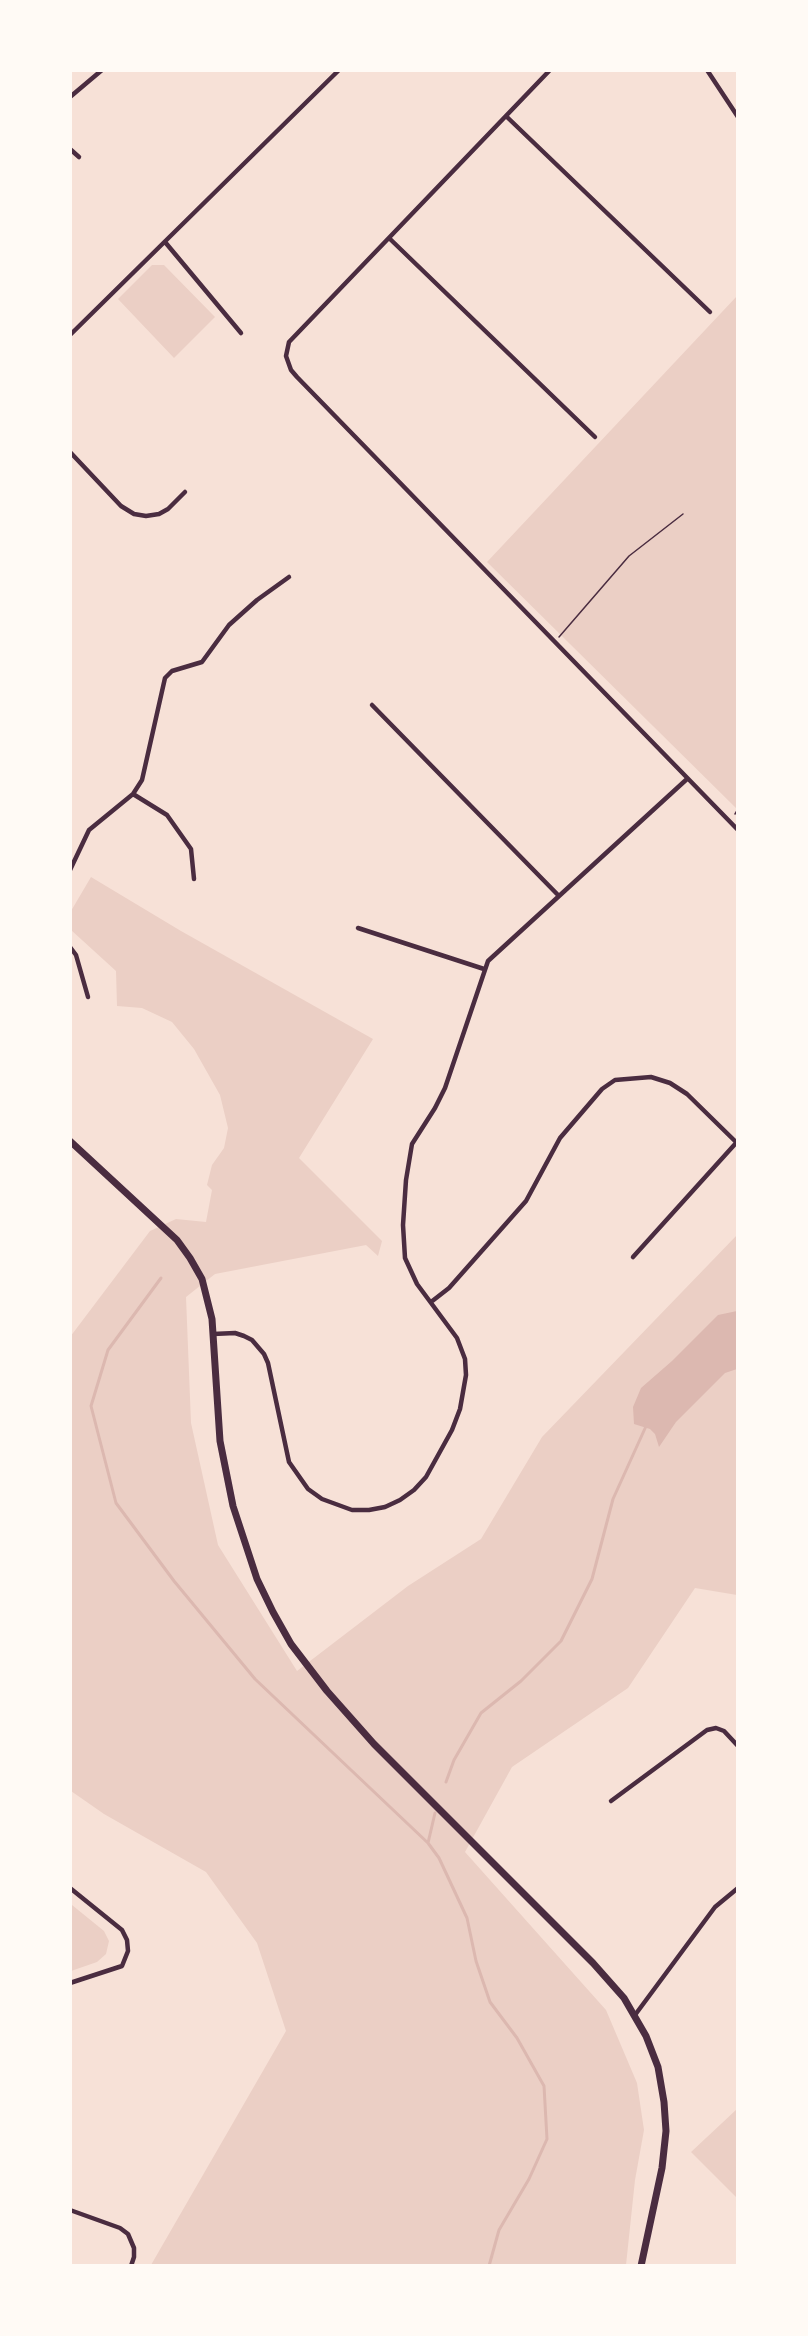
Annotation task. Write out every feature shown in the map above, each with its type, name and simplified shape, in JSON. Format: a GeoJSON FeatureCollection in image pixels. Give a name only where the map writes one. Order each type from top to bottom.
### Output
{"type":"FeatureCollection","features":[{"type":"Feature","properties":{"kind":"main road"},"geometry":{"type":"LineString","coordinates":[[70,1141],[158,1221],[184,1248],[206,1290],[213,1334],[220,1441],[233,1506],[257,1579],[291,1644],[327,1691],[374,1744],[593,1963],[624,1998],[635,2015],[658,2067],[666,2118],[662,2168],[641,2265]]}},
{"type":"Feature","properties":{"kind":"street"},"geometry":{"type":"LineString","coordinates":[[70,97],[102,70]]}},
{"type":"Feature","properties":{"kind":"street"},"geometry":{"type":"LineString","coordinates":[[70,335],[339,70]]}},
{"type":"Feature","properties":{"kind":"street"},"geometry":{"type":"LineString","coordinates":[[550,70],[289,342],[286,357],[291,370],[297,377],[738,830]]}},
{"type":"Feature","properties":{"kind":"street"},"geometry":{"type":"LineString","coordinates":[[707,70],[738,117]]}},
{"type":"Feature","properties":{"kind":"street"},"geometry":{"type":"LineString","coordinates":[[507,117],[710,312]]}},
{"type":"Feature","properties":{"kind":"street"},"geometry":{"type":"LineString","coordinates":[[70,149],[79,158]]}},
{"type":"Feature","properties":{"kind":"street"},"geometry":{"type":"LineString","coordinates":[[389,238],[595,437]]}},
{"type":"Feature","properties":{"kind":"street"},"geometry":{"type":"LineString","coordinates":[[165,242],[241,333]]}},
{"type":"Feature","properties":{"kind":"street"},"geometry":{"type":"LineString","coordinates":[[70,452],[121,506],[134,514],[146,516],[159,514],[185,492]]}},
{"type":"Feature","properties":{"kind":"street"},"geometry":{"type":"LineString","coordinates":[[70,870],[89,830],[133,794],[141,780],[165,678],[172,671],[201,662],[229,625],[257,600],[289,577]]}},
{"type":"Feature","properties":{"kind":"street"},"geometry":{"type":"LineString","coordinates":[[372,705],[558,895]]}},
{"type":"Feature","properties":{"kind":"street"},"geometry":{"type":"LineString","coordinates":[[213,1334],[235,1333],[244,1336],[252,1340],[264,1354],[290,1462],[308,1489],[322,1499],[352,1510],[385,1507],[414,1490],[443,1450],[460,1409],[466,1375],[462,1348],[411,1273],[403,1244],[406,1180],[412,1144],[445,1088],[484,969],[495,953],[687,779]]}},
{"type":"Feature","properties":{"kind":"street"},"geometry":{"type":"LineString","coordinates":[[133,794],[167,815],[191,849],[194,879]]}},
{"type":"Feature","properties":{"kind":"street"},"geometry":{"type":"LineString","coordinates":[[358,928],[484,969]]}},
{"type":"Feature","properties":{"kind":"street"},"geometry":{"type":"LineString","coordinates":[[70,947],[76,955],[88,997]]}},
{"type":"Feature","properties":{"kind":"street"},"geometry":{"type":"LineString","coordinates":[[431,1302],[448,1288],[526,1201],[560,1138],[602,1089],[615,1080],[651,1077],[670,1083],[687,1094],[737,1144],[633,1257]]}},
{"type":"Feature","properties":{"kind":"street"},"geometry":{"type":"LineString","coordinates":[[611,1801],[707,1730],[716,1728],[724,1731],[738,1746]]}},
{"type":"Feature","properties":{"kind":"street"},"geometry":{"type":"LineString","coordinates":[[70,1888],[122,1930],[127,1940],[128,1951],[122,1966],[70,1983]]}},
{"type":"Feature","properties":{"kind":"street"},"geometry":{"type":"LineString","coordinates":[[635,2015],[715,1907],[738,1888]]}},
{"type":"Feature","properties":{"kind":"street"},"geometry":{"type":"LineString","coordinates":[[70,2210],[120,2228],[128,2234],[134,2248],[131,2265]]}},
{"type":"Feature","properties":{"kind":"path"},"geometry":{"type":"LineString","coordinates":[[554,642],[629,556],[683,514]]}},
{"type":"Feature","properties":{"kind":"shaded area"},"geometry":{"type":"Polygon","coordinates":[[[152,265],[164,265],[215,317],[174,358],[118,299],[152,265]]]}},
{"type":"Feature","properties":{"kind":"shaded area"},"geometry":{"type":"Polygon","coordinates":[[[737,296],[737,809],[487,562],[737,296]]]}},
{"type":"Feature","properties":{"kind":"shaded area"},"geometry":{"type":"Polygon","coordinates":[[[91,877],[181,931],[373,1039],[299,1158],[382,1241],[378,1256],[366,1245],[215,1274],[186,1297],[191,1423],[218,1545],[297,1671],[408,1586],[481,1539],[542,1437],[737,1235],[737,1595],[695,1588],[628,1688],[512,1767],[465,1852],[606,2010],[637,2083],[644,2130],[635,2180],[626,2265],[151,2265],[286,2031],[257,1943],[206,1872],[104,1814],[71,1791],[70,1337],[150,1231],[176,1219],[206,1222],[212,1190],[207,1185],[212,1165],[224,1148],[228,1128],[220,1095],[194,1049],[172,1022],[142,1008],[117,1006],[116,971],[71,930],[71,911],[91,877]]]}},
{"type":"Feature","properties":{"kind":"shaded area"},"geometry":{"type":"Polygon","coordinates":[[[737,1311],[737,1369],[725,1373],[676,1422],[659,1447],[655,1434],[650,1429],[634,1424],[633,1407],[641,1388],[718,1315],[737,1311]]]}},
{"type":"Feature","properties":{"kind":"shaded area"},"geometry":{"type":"Polygon","coordinates":[[[72,1905],[104,1931],[109,1941],[106,1954],[97,1962],[71,1971],[72,1905]]]}},
{"type":"Feature","properties":{"kind":"shaded area"},"geometry":{"type":"Polygon","coordinates":[[[737,2109],[737,2198],[691,2152],[737,2109]]]}},
{"type":"Feature","properties":{"kind":"waterway"},"geometry":{"type":"LineString","coordinates":[[161,1278],[108,1350],[91,1406],[116,1503],[174,1581],[255,1679],[428,1843]]}},
{"type":"Feature","properties":{"kind":"waterway"},"geometry":{"type":"LineString","coordinates":[[446,1782],[454,1760],[481,1713],[521,1681],[561,1641],[592,1579],[613,1499],[647,1424]]}},
{"type":"Feature","properties":{"kind":"waterway"},"geometry":{"type":"LineString","coordinates":[[435,1813],[428,1843],[439,1858],[467,1918],[476,1961],[490,2002],[517,2038],[544,2086],[547,2139],[529,2179],[499,2230],[489,2266]]}}]}
